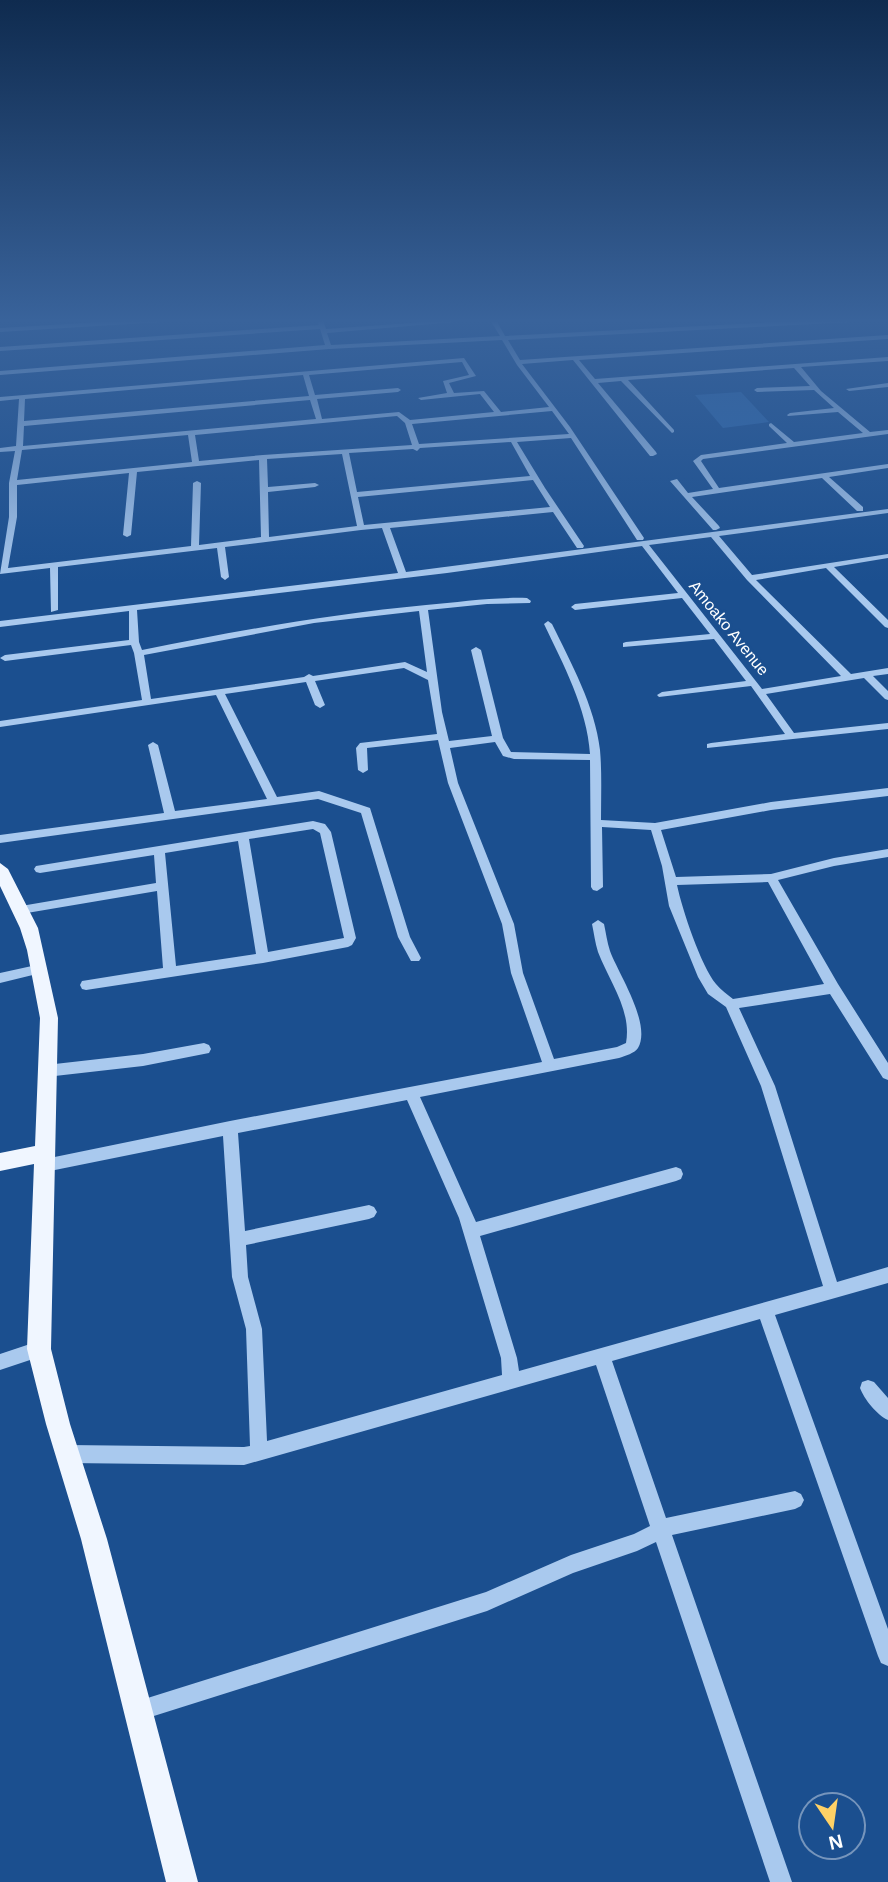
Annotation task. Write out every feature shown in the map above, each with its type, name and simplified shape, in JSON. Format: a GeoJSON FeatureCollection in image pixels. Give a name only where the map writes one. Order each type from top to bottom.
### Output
{"type":"FeatureCollection","features":[{"type":"Feature","properties":{"kind":"main road"},"geometry":{"type":"LineString","coordinates":[[0,869],[21,910],[41,969],[49,1018],[39,1349],[94,1539],[182,1882]]}},
{"type":"Feature","properties":{"kind":"main road"},"geometry":{"type":"LineString","coordinates":[[0,1162],[45,1159]]}},
{"type":"Feature","properties":{"kind":"street"},"geometry":{"type":"LineString","coordinates":[[21,408],[19,448],[13,483],[13,517],[1,571],[385,525],[555,509]]}},
{"type":"Feature","properties":{"kind":"street"},"geometry":{"type":"LineString","coordinates":[[19,424],[187,408]]}},
{"type":"Feature","properties":{"kind":"street"},"geometry":{"type":"LineString","coordinates":[[315,408],[320,422]]}},
{"type":"Feature","properties":{"kind":"street"},"geometry":{"type":"LineString","coordinates":[[494,408],[499,414]]}},
{"type":"Feature","properties":{"kind":"street"},"geometry":{"type":"LineString","coordinates":[[614,408],[653,454]]}},
{"type":"Feature","properties":{"kind":"street"},"geometry":{"type":"LineString","coordinates":[[650,408],[672,431]]}},
{"type":"Feature","properties":{"kind":"street"},"geometry":{"type":"LineString","coordinates":[[837,408],[869,435]]}},
{"type":"Feature","properties":{"kind":"street"},"geometry":{"type":"LineString","coordinates":[[408,422],[553,409]]}},
{"type":"Feature","properties":{"kind":"street","name":"Amoako Avenue"},"geometry":{"type":"LineString","coordinates":[[553,409],[642,541],[757,688],[888,671]]}},
{"type":"Feature","properties":{"kind":"street"},"geometry":{"type":"LineString","coordinates":[[790,415],[839,410]]}},
{"type":"Feature","properties":{"kind":"street"},"geometry":{"type":"LineString","coordinates":[[0,450],[399,415],[408,422],[416,449]]}},
{"type":"Feature","properties":{"kind":"street"},"geometry":{"type":"LineString","coordinates":[[771,425],[793,445]]}},
{"type":"Feature","properties":{"kind":"street"},"geometry":{"type":"LineString","coordinates":[[717,491],[697,461],[701,457],[888,432]]}},
{"type":"Feature","properties":{"kind":"street"},"geometry":{"type":"LineString","coordinates":[[191,434],[196,463]]}},
{"type":"Feature","properties":{"kind":"street"},"geometry":{"type":"LineString","coordinates":[[13,483],[263,457],[416,449],[572,436]]}},
{"type":"Feature","properties":{"kind":"street"},"geometry":{"type":"LineString","coordinates":[[514,442],[580,546]]}},
{"type":"Feature","properties":{"kind":"street"},"geometry":{"type":"LineString","coordinates":[[345,453],[361,528]]}},
{"type":"Feature","properties":{"kind":"street"},"geometry":{"type":"LineString","coordinates":[[263,457],[265,540]]}},
{"type":"Feature","properties":{"kind":"street"},"geometry":{"type":"LineString","coordinates":[[687,495],[888,466]]}},
{"type":"Feature","properties":{"kind":"street"},"geometry":{"type":"LineString","coordinates":[[127,535],[133,471]]}},
{"type":"Feature","properties":{"kind":"street"},"geometry":{"type":"LineString","coordinates":[[824,476],[860,509]]}},
{"type":"Feature","properties":{"kind":"street"},"geometry":{"type":"LineString","coordinates":[[354,495],[535,478]]}},
{"type":"Feature","properties":{"kind":"street"},"geometry":{"type":"LineString","coordinates":[[674,481],[750,578],[849,678]]}},
{"type":"Feature","properties":{"kind":"street"},"geometry":{"type":"LineString","coordinates":[[195,548],[197,483]]}},
{"type":"Feature","properties":{"kind":"street"},"geometry":{"type":"LineString","coordinates":[[263,490],[315,485]]}},
{"type":"Feature","properties":{"kind":"street"},"geometry":{"type":"LineString","coordinates":[[715,532],[888,505]]}},
{"type":"Feature","properties":{"kind":"street"},"geometry":{"type":"LineString","coordinates":[[0,624],[888,511]]}},
{"type":"Feature","properties":{"kind":"street"},"geometry":{"type":"LineString","coordinates":[[385,525],[402,572]]}},
{"type":"Feature","properties":{"kind":"street"},"geometry":{"type":"LineString","coordinates":[[0,616],[402,572],[580,546],[642,541]]}},
{"type":"Feature","properties":{"kind":"street"},"geometry":{"type":"LineString","coordinates":[[221,545],[225,577]]}},
{"type":"Feature","properties":{"kind":"street"},"geometry":{"type":"LineString","coordinates":[[750,578],[888,556]]}},
{"type":"Feature","properties":{"kind":"street"},"geometry":{"type":"LineString","coordinates":[[54,565],[54,610]]}},
{"type":"Feature","properties":{"kind":"street"},"geometry":{"type":"LineString","coordinates":[[828,565],[888,625]]}},
{"type":"Feature","properties":{"kind":"street"},"geometry":{"type":"LineString","coordinates":[[575,607],[682,595]]}},
{"type":"Feature","properties":{"kind":"street"},"geometry":{"type":"LineString","coordinates":[[139,653],[301,621],[483,601],[527,601]]}},
{"type":"Feature","properties":{"kind":"street"},"geometry":{"type":"LineString","coordinates":[[134,608],[134,642],[139,653],[147,704]]}},
{"type":"Feature","properties":{"kind":"street"},"geometry":{"type":"LineString","coordinates":[[423,608],[431,678],[453,783],[508,924],[517,972],[550,1066]]}},
{"type":"Feature","properties":{"kind":"street"},"geometry":{"type":"LineString","coordinates":[[548,624],[572,675],[597,752],[597,887]]}},
{"type":"Feature","properties":{"kind":"street"},"geometry":{"type":"LineString","coordinates":[[626,645],[715,636]]}},
{"type":"Feature","properties":{"kind":"street"},"geometry":{"type":"LineString","coordinates":[[5,658],[134,642]]}},
{"type":"Feature","properties":{"kind":"street"},"geometry":{"type":"LineString","coordinates":[[476,650],[498,738],[507,754],[596,757]]}},
{"type":"Feature","properties":{"kind":"street"},"geometry":{"type":"LineString","coordinates":[[0,724],[405,664],[429,655]]}},
{"type":"Feature","properties":{"kind":"street"},"geometry":{"type":"LineString","coordinates":[[405,664],[431,678]]}},
{"type":"Feature","properties":{"kind":"street"},"geometry":{"type":"LineString","coordinates":[[867,675],[888,697]]}},
{"type":"Feature","properties":{"kind":"street"},"geometry":{"type":"LineString","coordinates":[[309,677],[320,705]]}},
{"type":"Feature","properties":{"kind":"street"},"geometry":{"type":"LineString","coordinates":[[663,695],[757,688],[791,736]]}},
{"type":"Feature","properties":{"kind":"street"},"geometry":{"type":"LineString","coordinates":[[219,692],[274,801]]}},
{"type":"Feature","properties":{"kind":"street"},"geometry":{"type":"LineString","coordinates":[[711,746],[888,726]]}},
{"type":"Feature","properties":{"kind":"street"},"geometry":{"type":"LineString","coordinates":[[363,770],[361,757],[364,745],[498,738]]}},
{"type":"Feature","properties":{"kind":"street"},"geometry":{"type":"LineString","coordinates":[[153,745],[170,815]]}},
{"type":"Feature","properties":{"kind":"street"},"geometry":{"type":"LineString","coordinates":[[596,823],[655,827],[771,806],[888,792]]}},
{"type":"Feature","properties":{"kind":"street"},"geometry":{"type":"LineString","coordinates":[[0,839],[319,794],[366,811],[404,937],[415,958]]}},
{"type":"Feature","properties":{"kind":"street"},"geometry":{"type":"LineString","coordinates":[[40,869],[313,825],[321,827],[325,832],[350,938],[342,945],[86,985]]}},
{"type":"Feature","properties":{"kind":"street"},"geometry":{"type":"LineString","coordinates":[[655,827],[681,924],[704,978],[713,990],[731,1004],[768,1086],[832,1290]]}},
{"type":"Feature","properties":{"kind":"street"},"geometry":{"type":"LineString","coordinates":[[243,837],[263,958]]}},
{"type":"Feature","properties":{"kind":"street"},"geometry":{"type":"LineString","coordinates":[[159,849],[170,971]]}},
{"type":"Feature","properties":{"kind":"street"},"geometry":{"type":"LineString","coordinates":[[671,881],[772,878],[834,862],[888,853]]}},
{"type":"Feature","properties":{"kind":"street"},"geometry":{"type":"LineString","coordinates":[[772,878],[833,988],[888,1074]]}},
{"type":"Feature","properties":{"kind":"street"},"geometry":{"type":"LineString","coordinates":[[21,910],[162,886]]}},
{"type":"Feature","properties":{"kind":"street"},"geometry":{"type":"LineString","coordinates":[[45,1159],[619,1052],[632,1046],[635,1040],[629,1009],[605,952],[598,924]]}},
{"type":"Feature","properties":{"kind":"street"},"geometry":{"type":"LineString","coordinates":[[0,978],[41,969]]}},
{"type":"Feature","properties":{"kind":"street"},"geometry":{"type":"LineString","coordinates":[[731,1004],[833,988]]}},
{"type":"Feature","properties":{"kind":"street"},"geometry":{"type":"LineString","coordinates":[[47,1071],[143,1060],[204,1049]]}},
{"type":"Feature","properties":{"kind":"street"},"geometry":{"type":"LineString","coordinates":[[411,1092],[459,1195],[509,1358],[511,1379]]}},
{"type":"Feature","properties":{"kind":"street"},"geometry":{"type":"LineString","coordinates":[[230,1126],[240,1277],[254,1329],[260,1452]]}},
{"type":"Feature","properties":{"kind":"street"},"geometry":{"type":"LineString","coordinates":[[471,1231],[676,1174]]}},
{"type":"Feature","properties":{"kind":"street"},"geometry":{"type":"LineString","coordinates":[[237,1240],[369,1212]]}},
{"type":"Feature","properties":{"kind":"street"},"geometry":{"type":"LineString","coordinates":[[68,1454],[224,1457],[260,1452],[511,1379],[602,1357],[888,1275]]}},
{"type":"Feature","properties":{"kind":"street"},"geometry":{"type":"LineString","coordinates":[[765,1310],[888,1656]]}},
{"type":"Feature","properties":{"kind":"street"},"geometry":{"type":"LineString","coordinates":[[0,1362],[39,1349]]}},
{"type":"Feature","properties":{"kind":"street"},"geometry":{"type":"LineString","coordinates":[[602,1357],[781,1882]]}},
{"type":"Feature","properties":{"kind":"street"},"geometry":{"type":"LineString","coordinates":[[868,1388],[888,1411]]}},
{"type":"Feature","properties":{"kind":"street"},"geometry":{"type":"LineString","coordinates":[[138,1711],[487,1601],[571,1564],[637,1542],[678,1524],[795,1500]]}},
{"type":"Feature","properties":{"kind":"shaded area"},"geometry":{"type":"Polygon","coordinates":[[[706,408],[756,408],[769,422],[723,428],[706,408]]]}}]}
